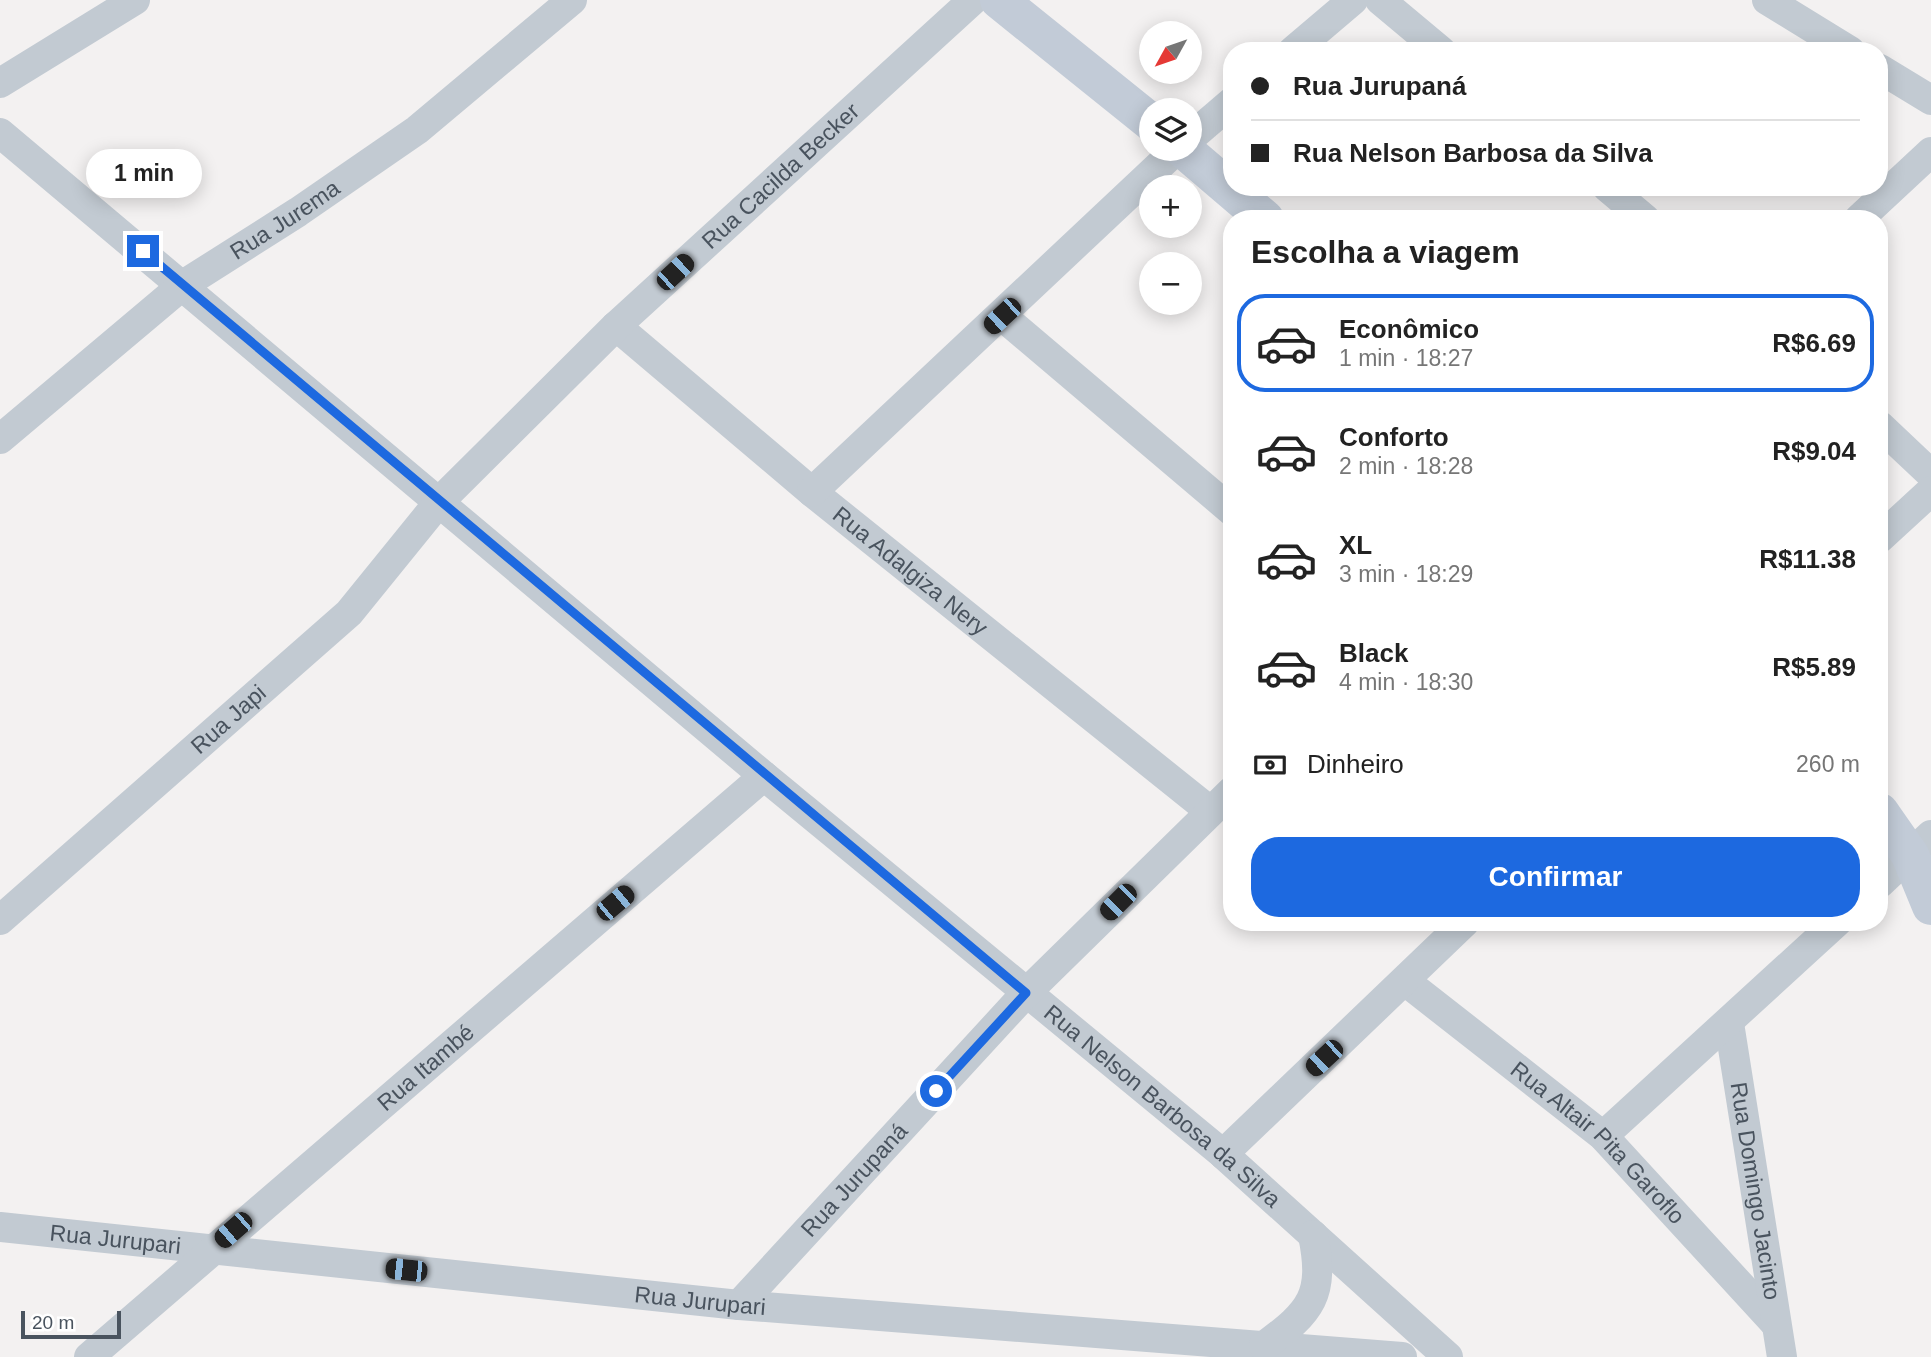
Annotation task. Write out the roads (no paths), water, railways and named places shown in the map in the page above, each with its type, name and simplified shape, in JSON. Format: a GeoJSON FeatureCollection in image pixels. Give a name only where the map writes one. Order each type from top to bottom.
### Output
{"type":"FeatureCollection","features":[{"type":"Feature","properties":{"kind":"street"},"geometry":{"type":"LineString","coordinates":[[0,83],[135,0]]}},
{"type":"Feature","properties":{"kind":"street","name":"Rua Jurema"},"geometry":{"type":"LineString","coordinates":[[0,439],[183,285],[298,212],[417,130],[572,0]]}},
{"type":"Feature","properties":{"kind":"street","name":"Rua Cacilda Becker"},"geometry":{"type":"LineString","coordinates":[[439,502],[616,326],[973,0]]}},
{"type":"Feature","properties":{"kind":"street"},"geometry":{"type":"LineString","coordinates":[[999,0],[1139,113]]}},
{"type":"Feature","properties":{"kind":"street"},"geometry":{"type":"LineString","coordinates":[[1304,42],[1353,0]]}},
{"type":"Feature","properties":{"kind":"street"},"geometry":{"type":"LineString","coordinates":[[1380,0],[1430,42]]}},
{"type":"Feature","properties":{"kind":"street"},"geometry":{"type":"LineString","coordinates":[[1768,0],[1836,42]]}},
{"type":"Feature","properties":{"kind":"street"},"geometry":{"type":"LineString","coordinates":[[1888,74],[1931,100]]}},
{"type":"Feature","properties":{"kind":"street"},"geometry":{"type":"LineString","coordinates":[[1202,128],[1223,110]]}},
{"type":"Feature","properties":{"kind":"street","name":"Rua Nelson Barbosa da Silva"},"geometry":{"type":"LineString","coordinates":[[0,133],[764,776],[1223,1154],[1448,1357]]}},
{"type":"Feature","properties":{"kind":"street"},"geometry":{"type":"LineString","coordinates":[[1888,192],[1931,152]]}},
{"type":"Feature","properties":{"kind":"street"},"geometry":{"type":"LineString","coordinates":[[812,492],[1164,161]]}},
{"type":"Feature","properties":{"kind":"street"},"geometry":{"type":"LineString","coordinates":[[1197,161],[1223,183]]}},
{"type":"Feature","properties":{"kind":"street"},"geometry":{"type":"LineString","coordinates":[[1238,196],[1254,210]]}},
{"type":"Feature","properties":{"kind":"street"},"geometry":{"type":"LineString","coordinates":[[1618,196],[1634,210]]}},
{"type":"Feature","properties":{"kind":"street"},"geometry":{"type":"LineString","coordinates":[[1869,210],[1884,196]]}},
{"type":"Feature","properties":{"kind":"street"},"geometry":{"type":"LineString","coordinates":[[1002,316],[1223,503]]}},
{"type":"Feature","properties":{"kind":"street","name":"Rua Adalgiza Nery"},"geometry":{"type":"LineString","coordinates":[[616,326],[812,492],[1210,811]]}},
{"type":"Feature","properties":{"kind":"street"},"geometry":{"type":"LineString","coordinates":[[1888,434],[1931,474]]}},
{"type":"Feature","properties":{"kind":"street"},"geometry":{"type":"LineString","coordinates":[[1888,531],[1931,491]]}},
{"type":"Feature","properties":{"kind":"street","name":"Rua Japi"},"geometry":{"type":"LineString","coordinates":[[0,920],[349,613],[439,502]]}},
{"type":"Feature","properties":{"kind":"street","name":"Rua Itambé"},"geometry":{"type":"LineString","coordinates":[[89,1357],[211,1249],[764,776]]}},
{"type":"Feature","properties":{"kind":"street","name":"Rua Jurupaná"},"geometry":{"type":"LineString","coordinates":[[739,1306],[1026,993],[1223,799]]}},
{"type":"Feature","properties":{"kind":"street"},"geometry":{"type":"LineString","coordinates":[[1888,819],[1920,845],[1931,906]]}},
{"type":"Feature","properties":{"kind":"street"},"geometry":{"type":"LineString","coordinates":[[1888,875],[1920,845]]}},
{"type":"Feature","properties":{"kind":"street"},"geometry":{"type":"LineString","coordinates":[[1223,1154],[1456,931]]}},
{"type":"Feature","properties":{"kind":"street"},"geometry":{"type":"LineString","coordinates":[[1603,1136],[1827,931]]}},
{"type":"Feature","properties":{"kind":"street","name":"Rua Altair Pita Garoflo"},"geometry":{"type":"LineString","coordinates":[[1405,981],[1603,1136],[1774,1322]]}},
{"type":"Feature","properties":{"kind":"street","name":"Rua Domingo Jacinto"},"geometry":{"type":"LineString","coordinates":[[1729,1023],[1774,1322],[1782,1357]]}},
{"type":"Feature","properties":{"kind":"street","name":"Rua Jurupari"},"geometry":{"type":"LineString","coordinates":[[0,1227],[739,1306],[1402,1357]]}},
{"type":"Feature","properties":{"kind":"street"},"geometry":{"type":"LineString","coordinates":[[1264,1346],[1297,1322],[1311,1300],[1320,1271],[1312,1235]]}}]}
